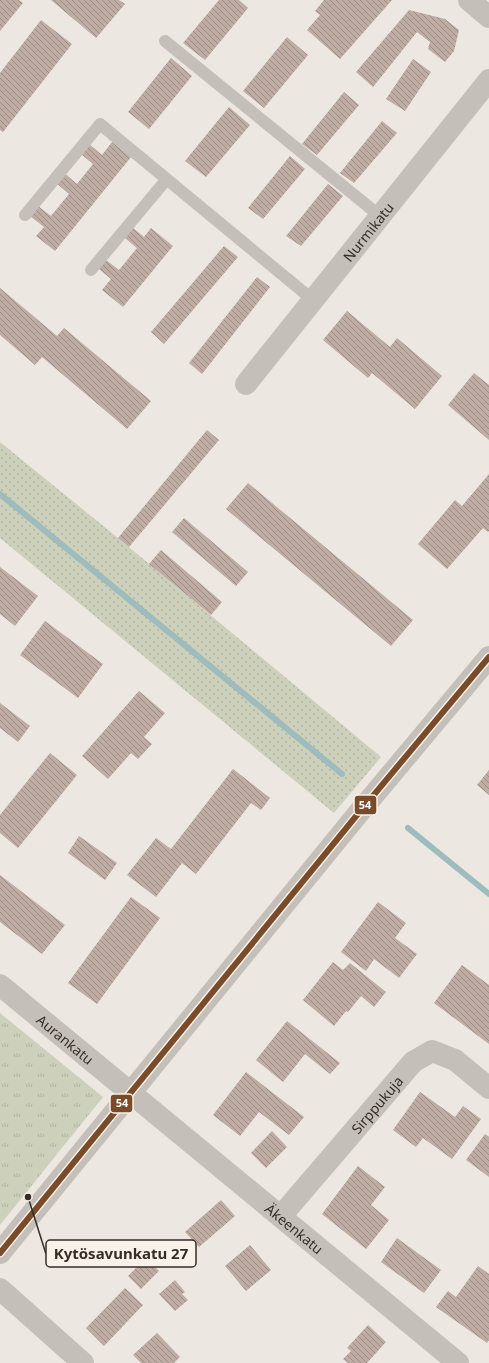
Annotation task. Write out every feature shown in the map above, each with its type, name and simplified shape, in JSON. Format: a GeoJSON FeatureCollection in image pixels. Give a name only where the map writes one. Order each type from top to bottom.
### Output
{"type":"FeatureCollection","features":[{"type":"Feature","properties":{"kind":"street","name":"Nurmikatu"},"geometry":{"type":"LineString","coordinates":[[246,384],[489,80]]}},
{"type":"Feature","properties":{"kind":"street"},"geometry":{"type":"LineString","coordinates":[[0,1253],[357,815],[489,657]]}},
{"type":"Feature","properties":{"kind":"street","name":"Aurankatu"},"geometry":{"type":"LineString","coordinates":[[0,985],[131,1093]]}},
{"type":"Feature","properties":{"kind":"street","name":"Sirppukuja"},"geometry":{"type":"LineString","coordinates":[[281,1216],[413,1062],[432,1051],[455,1060],[489,1088]]}},
{"type":"Feature","properties":{"kind":"street","name":"Äkeenkatu"},"geometry":{"type":"LineString","coordinates":[[131,1093],[458,1363]]}},
{"type":"Feature","properties":{"kind":"street"},"geometry":{"type":"LineString","coordinates":[[0,1289],[83,1363]]}},
{"type":"Feature","properties":{"kind":"lane"},"geometry":{"type":"LineString","coordinates":[[164,42],[380,216]]}},
{"type":"Feature","properties":{"kind":"lane"},"geometry":{"type":"LineString","coordinates":[[25,214],[100,124],[313,300]]}},
{"type":"Feature","properties":{"kind":"lane"},"geometry":{"type":"LineString","coordinates":[[91,270],[166,180]]}},
{"type":"Feature","properties":{"kind":"green space"},"geometry":{"type":"Polygon","coordinates":[[[0,442],[118,538],[381,757],[334,813],[0,538],[0,442]]]}},
{"type":"Feature","properties":{"kind":"green space"},"geometry":{"type":"Polygon","coordinates":[[[0,1013],[103,1097],[0,1225],[0,1013]]]}},
{"type":"Feature","properties":{"kind":"building"},"geometry":{"type":"Polygon","coordinates":[[[0,0],[19,0],[23,3],[0,31],[0,0]]]}},
{"type":"Feature","properties":{"kind":"building"},"geometry":{"type":"Polygon","coordinates":[[[51,0],[119,0],[125,4],[96,38],[51,0]]]}},
{"type":"Feature","properties":{"kind":"building"},"geometry":{"type":"Polygon","coordinates":[[[219,0],[239,0],[248,8],[205,60],[183,43],[219,0]]]}},
{"type":"Feature","properties":{"kind":"building"},"geometry":{"type":"Polygon","coordinates":[[[324,0],[392,0],[340,59],[307,30],[320,15],[315,11],[324,0]]]}},
{"type":"Feature","properties":{"kind":"building"},"geometry":{"type":"Polygon","coordinates":[[[409,10],[445,19],[459,30],[454,51],[445,62],[428,49],[430,42],[417,32],[373,87],[356,72],[409,10]]]}},
{"type":"Feature","properties":{"kind":"building"},"geometry":{"type":"Polygon","coordinates":[[[41,20],[72,44],[3,132],[0,130],[0,73],[41,20]]]}},
{"type":"Feature","properties":{"kind":"building"},"geometry":{"type":"Polygon","coordinates":[[[287,37],[308,55],[264,108],[243,91],[287,37]]]}},
{"type":"Feature","properties":{"kind":"building"},"geometry":{"type":"Polygon","coordinates":[[[171,58],[192,76],[149,129],[128,112],[171,58]]]}},
{"type":"Feature","properties":{"kind":"building"},"geometry":{"type":"Polygon","coordinates":[[[413,59],[431,72],[405,111],[386,99],[413,59]]]}},
{"type":"Feature","properties":{"kind":"building"},"geometry":{"type":"Polygon","coordinates":[[[344,92],[359,105],[317,155],[302,144],[344,92]]]}},
{"type":"Feature","properties":{"kind":"building"},"geometry":{"type":"Polygon","coordinates":[[[229,107],[250,125],[206,177],[185,161],[229,107]]]}},
{"type":"Feature","properties":{"kind":"building"},"geometry":{"type":"Polygon","coordinates":[[[382,121],[397,133],[354,183],[340,173],[382,121]]]}},
{"type":"Feature","properties":{"kind":"building"},"geometry":{"type":"Polygon","coordinates":[[[112,142],[131,157],[55,251],[36,236],[44,227],[30,216],[38,206],[51,216],[69,194],[55,182],[63,172],[77,184],[93,164],[81,154],[89,144],[102,155],[112,142]]]}},
{"type":"Feature","properties":{"kind":"building"},"geometry":{"type":"Polygon","coordinates":[[[290,156],[305,169],[263,219],[248,208],[290,156]]]}},
{"type":"Feature","properties":{"kind":"building"},"geometry":{"type":"Polygon","coordinates":[[[328,184],[343,196],[301,246],[286,236],[328,184]]]}},
{"type":"Feature","properties":{"kind":"building"},"geometry":{"type":"Polygon","coordinates":[[[133,228],[144,237],[151,228],[173,246],[123,307],[102,290],[111,279],[99,269],[106,260],[119,270],[137,248],[125,238],[133,228]]]}},
{"type":"Feature","properties":{"kind":"building"},"geometry":{"type":"Polygon","coordinates":[[[224,246],[238,257],[164,344],[151,332],[224,246]]]}},
{"type":"Feature","properties":{"kind":"building"},"geometry":{"type":"Polygon","coordinates":[[[257,277],[270,287],[202,374],[189,363],[257,277]]]}},
{"type":"Feature","properties":{"kind":"building"},"geometry":{"type":"Polygon","coordinates":[[[0,288],[57,336],[64,328],[151,401],[127,429],[42,357],[35,365],[0,335],[0,288]]]}},
{"type":"Feature","properties":{"kind":"building"},"geometry":{"type":"Polygon","coordinates":[[[347,311],[390,347],[397,338],[442,376],[415,409],[372,373],[368,378],[323,340],[347,311]]]}},
{"type":"Feature","properties":{"kind":"building"},"geometry":{"type":"Polygon","coordinates":[[[474,373],[489,385],[489,440],[448,405],[474,373]]]}},
{"type":"Feature","properties":{"kind":"building"},"geometry":{"type":"Polygon","coordinates":[[[207,430],[219,440],[129,547],[118,538],[207,430]]]}},
{"type":"Feature","properties":{"kind":"building"},"geometry":{"type":"Polygon","coordinates":[[[489,474],[489,531],[488,532],[483,528],[447,569],[418,544],[455,500],[462,506],[489,474]]]}},
{"type":"Feature","properties":{"kind":"building"},"geometry":{"type":"Polygon","coordinates":[[[248,483],[413,620],[391,646],[226,509],[248,483]]]}},
{"type":"Feature","properties":{"kind":"building"},"geometry":{"type":"Polygon","coordinates":[[[184,518],[248,572],[236,586],[172,532],[184,518]]]}},
{"type":"Feature","properties":{"kind":"building"},"geometry":{"type":"Polygon","coordinates":[[[161,550],[222,602],[211,615],[149,564],[161,550]]]}},
{"type":"Feature","properties":{"kind":"building"},"geometry":{"type":"Polygon","coordinates":[[[0,567],[38,596],[15,626],[0,614],[0,567]]]}},
{"type":"Feature","properties":{"kind":"building"},"geometry":{"type":"Polygon","coordinates":[[[45,621],[103,664],[78,698],[20,655],[45,621]]]}},
{"type":"Feature","properties":{"kind":"building"},"geometry":{"type":"Polygon","coordinates":[[[139,691],[165,713],[144,737],[152,744],[138,759],[131,753],[108,779],[82,756],[139,691]]]}},
{"type":"Feature","properties":{"kind":"building"},"geometry":{"type":"Polygon","coordinates":[[[0,703],[30,726],[18,742],[0,728],[0,703]]]}},
{"type":"Feature","properties":{"kind":"building"},"geometry":{"type":"Polygon","coordinates":[[[50,753],[77,775],[18,848],[0,833],[0,815],[50,753]]]}},
{"type":"Feature","properties":{"kind":"building"},"geometry":{"type":"Polygon","coordinates":[[[233,769],[270,798],[261,810],[251,803],[196,874],[182,863],[156,897],[127,875],[156,838],[171,849],[233,769]]]}},
{"type":"Feature","properties":{"kind":"building"},"geometry":{"type":"Polygon","coordinates":[[[489,770],[489,795],[477,785],[489,770]]]}},
{"type":"Feature","properties":{"kind":"building"},"geometry":{"type":"Polygon","coordinates":[[[79,836],[117,863],[105,880],[68,853],[79,836]]]}},
{"type":"Feature","properties":{"kind":"building"},"geometry":{"type":"Polygon","coordinates":[[[0,875],[65,925],[42,954],[0,922],[0,875]]]}},
{"type":"Feature","properties":{"kind":"building"},"geometry":{"type":"Polygon","coordinates":[[[131,897],[160,918],[97,1004],[68,983],[131,897]]]}},
{"type":"Feature","properties":{"kind":"building"},"geometry":{"type":"Polygon","coordinates":[[[378,902],[406,923],[395,938],[417,954],[399,978],[374,959],[366,971],[341,952],[378,902]]]}},
{"type":"Feature","properties":{"kind":"building"},"geometry":{"type":"Polygon","coordinates":[[[333,962],[343,970],[350,963],[386,992],[374,1007],[361,996],[334,1026],[303,1000],[333,962]]]}},
{"type":"Feature","properties":{"kind":"building"},"geometry":{"type":"Polygon","coordinates":[[[462,965],[489,985],[489,1044],[434,1003],[462,965]]]}},
{"type":"Feature","properties":{"kind":"building"},"geometry":{"type":"Polygon","coordinates":[[[287,1021],[340,1063],[330,1074],[305,1054],[283,1082],[256,1060],[287,1021]]]}},
{"type":"Feature","properties":{"kind":"building"},"geometry":{"type":"Polygon","coordinates":[[[246,1072],[304,1117],[289,1135],[259,1112],[240,1136],[213,1115],[246,1072]]]}},
{"type":"Feature","properties":{"kind":"building"},"geometry":{"type":"Polygon","coordinates":[[[420,1092],[455,1117],[463,1106],[481,1119],[452,1159],[423,1138],[416,1147],[393,1130],[420,1092]]]}},
{"type":"Feature","properties":{"kind":"building"},"geometry":{"type":"Polygon","coordinates":[[[272,1131],[287,1147],[266,1168],[251,1153],[272,1131]]]}},
{"type":"Feature","properties":{"kind":"building"},"geometry":{"type":"Polygon","coordinates":[[[485,1134],[489,1137],[489,1177],[466,1160],[485,1134]]]}},
{"type":"Feature","properties":{"kind":"building"},"geometry":{"type":"Polygon","coordinates":[[[358,1166],[385,1187],[371,1205],[389,1220],[366,1249],[322,1214],[358,1166]]]}},
{"type":"Feature","properties":{"kind":"building"},"geometry":{"type":"Polygon","coordinates":[[[221,1200],[235,1216],[199,1247],[185,1232],[221,1200]]]}},
{"type":"Feature","properties":{"kind":"building"},"geometry":{"type":"Polygon","coordinates":[[[397,1238],[441,1270],[424,1293],[381,1262],[397,1238]]]}},
{"type":"Feature","properties":{"kind":"building"},"geometry":{"type":"Polygon","coordinates":[[[250,1245],[271,1270],[246,1291],[225,1266],[250,1245]]]}},
{"type":"Feature","properties":{"kind":"building"},"geometry":{"type":"Polygon","coordinates":[[[146,1258],[159,1271],[141,1289],[128,1276],[146,1258]]]}},
{"type":"Feature","properties":{"kind":"building"},"geometry":{"type":"Polygon","coordinates":[[[478,1266],[489,1274],[489,1340],[487,1343],[436,1307],[448,1291],[456,1297],[478,1266]]]}},
{"type":"Feature","properties":{"kind":"building"},"geometry":{"type":"Polygon","coordinates":[[[175,1280],[185,1292],[182,1294],[188,1300],[175,1311],[159,1294],[175,1280]]]}},
{"type":"Feature","properties":{"kind":"building"},"geometry":{"type":"Polygon","coordinates":[[[125,1288],[143,1305],[104,1346],[86,1328],[125,1288]]]}},
{"type":"Feature","properties":{"kind":"building"},"geometry":{"type":"Polygon","coordinates":[[[368,1325],[386,1342],[367,1363],[348,1363],[343,1359],[351,1351],[347,1348],[368,1325]]]}},
{"type":"Feature","properties":{"kind":"building"},"geometry":{"type":"Polygon","coordinates":[[[157,1333],[180,1357],[174,1363],[141,1363],[133,1355],[157,1333]]]}},
{"type":"Feature","properties":{"kind":"waterway"},"geometry":{"type":"LineString","coordinates":[[0,494],[342,774]]}},
{"type":"Feature","properties":{"kind":"waterway"},"geometry":{"type":"LineString","coordinates":[[408,828],[489,894]]}},
{"type":"Feature","properties":{"kind":"transit line","name":"54"},"geometry":{"type":"LineString","coordinates":[[0,1253],[357,815],[489,657]]}},
{"type":"Feature","properties":{"kind":"place","name":"Kytösavunkatu 27"},"geometry":{"type":"Point","coordinates":[28,1197]}}]}
